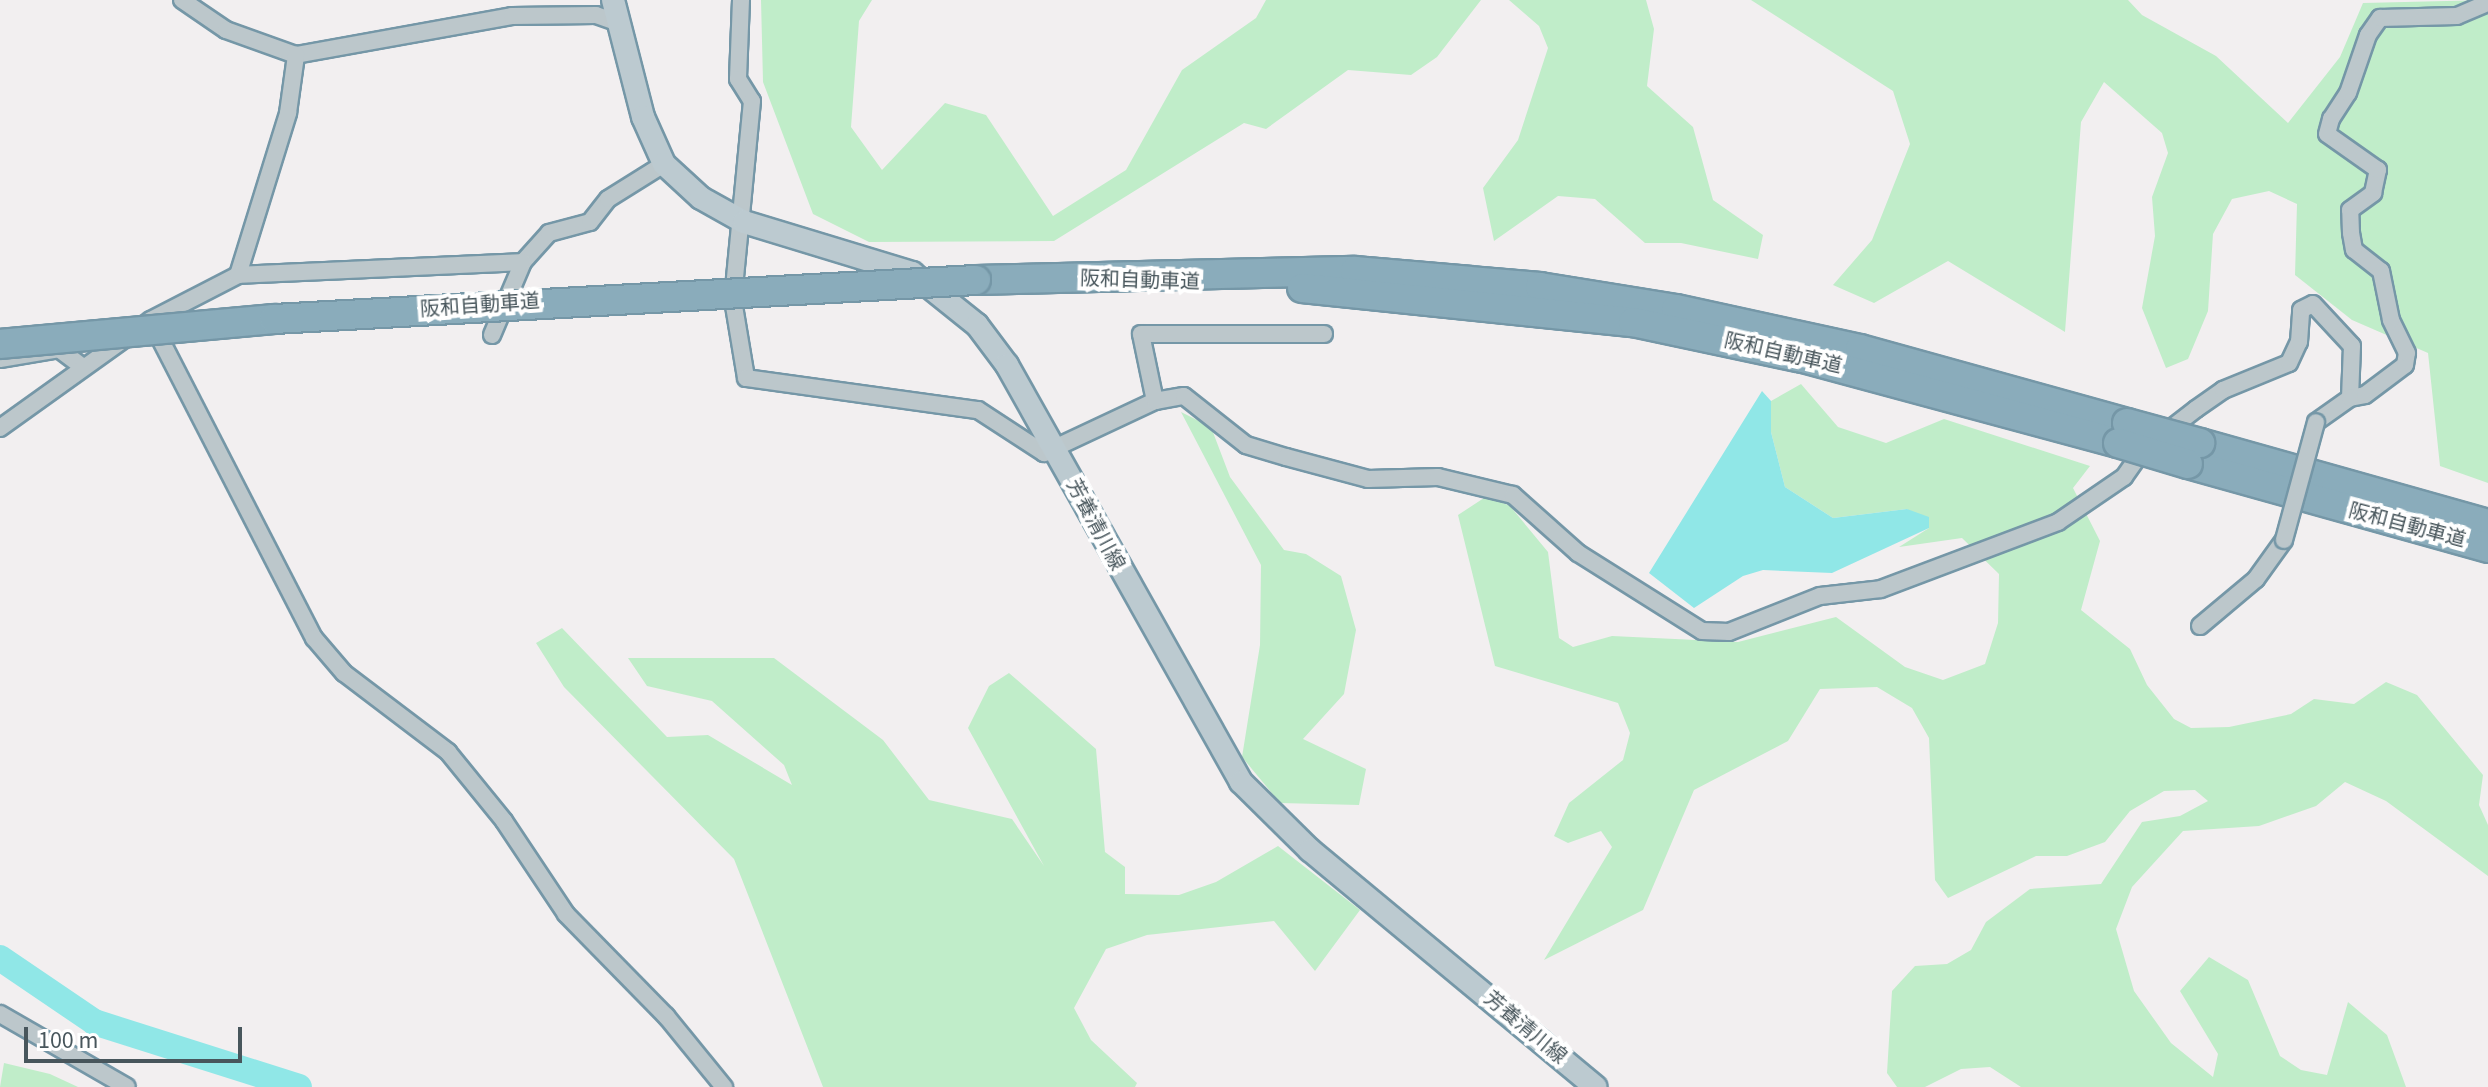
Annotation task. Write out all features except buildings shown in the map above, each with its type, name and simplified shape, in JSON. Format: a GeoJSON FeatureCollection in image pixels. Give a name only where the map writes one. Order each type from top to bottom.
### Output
{"type":"FeatureCollection","features":[{"type":"Feature","properties":{"kind":"highway","name":"阪和自動車道"},"geometry":{"type":"LineString","coordinates":[[0,344],[274,319],[976,280],[1376,271],[1540,287],[1676,309],[1860,349],[2123,433],[2452,527],[2488,548]]}},
{"type":"Feature","properties":{"kind":"highway","name":"阪和自動車道"},"geometry":{"type":"LineString","coordinates":[[2452,527],[2488,524]]}},
{"type":"Feature","properties":{"kind":"main road","name":"芳養清川線"},"geometry":{"type":"LineString","coordinates":[[613,0],[643,117],[664,164],[701,198],[744,222],[912,273],[945,295],[977,325],[1007,365],[1195,708],[1264,810],[1595,1087]]}},
{"type":"Feature","properties":{"kind":"street"},"geometry":{"type":"LineString","coordinates":[[182,0],[226,30],[296,55],[512,16],[596,15],[619,23]]}},
{"type":"Feature","properties":{"kind":"street"},"geometry":{"type":"LineString","coordinates":[[741,0],[738,79],[752,101],[744,222],[733,300],[746,378],[978,410],[1044,453],[1052,445],[1155,401],[1184,396],[1246,445],[1368,479],[1438,477],[1513,495],[1578,553],[1671,615],[1702,631],[1729,632],[1820,596],[1881,589],[2058,522],[2124,477],[2143,450],[2205,403],[2289,363],[2299,342],[2301,310],[2313,304],[2352,346],[2350,398]]}},
{"type":"Feature","properties":{"kind":"street"},"geometry":{"type":"LineString","coordinates":[[2200,626],[2256,579],[2284,540],[2316,422],[2350,398],[2365,395],[2405,365],[2407,353],[2391,320],[2381,271],[2354,250],[2351,233],[2350,210],[2373,193],[2378,170],[2327,134],[2331,119],[2352,84],[2368,35],[2380,18],[2457,16],[2488,3]]}},
{"type":"Feature","properties":{"kind":"street"},"geometry":{"type":"LineString","coordinates":[[238,275],[288,113],[296,55]]}},
{"type":"Feature","properties":{"kind":"street"},"geometry":{"type":"LineString","coordinates":[[492,335],[523,262],[549,233],[590,222],[608,199],[664,164]]}},
{"type":"Feature","properties":{"kind":"street"},"geometry":{"type":"LineString","coordinates":[[0,428],[151,320],[238,275],[523,262]]}},
{"type":"Feature","properties":{"kind":"street"},"geometry":{"type":"LineString","coordinates":[[151,320],[314,638],[344,673],[448,752],[504,821],[566,914],[666,1016],[724,1087]]}},
{"type":"Feature","properties":{"kind":"street"},"geometry":{"type":"LineString","coordinates":[[1155,401],[1141,334],[1324,334]]}},
{"type":"Feature","properties":{"kind":"street"},"geometry":{"type":"LineString","coordinates":[[0,359],[59,349],[83,367]]}},
{"type":"Feature","properties":{"kind":"street"},"geometry":{"type":"LineString","coordinates":[[0,1014],[127,1087]]}},
{"type":"Feature","properties":{"kind":"green space"},"geometry":{"type":"Polygon","coordinates":[[[761,0],[872,0],[859,21],[851,127],[882,170],[945,103],[986,115],[1053,216],[1126,170],[1182,70],[1256,18],[1266,0],[1481,0],[1437,57],[1411,75],[1348,70],[1266,129],[1244,123],[1054,241],[869,242],[813,214],[763,82],[761,0]]]}},
{"type":"Feature","properties":{"kind":"green space"},"geometry":{"type":"Polygon","coordinates":[[[1509,0],[1646,0],[1654,29],[1647,86],[1693,127],[1713,200],[1763,235],[1758,259],[1681,243],[1645,243],[1595,199],[1558,196],[1494,241],[1483,188],[1518,140],[1548,48],[1539,26],[1509,0]]]}},
{"type":"Feature","properties":{"kind":"green space"},"geometry":{"type":"Polygon","coordinates":[[[1751,0],[2128,0],[2142,15],[2216,56],[2288,123],[2340,57],[2363,3],[2488,0],[2488,483],[2440,466],[2428,353],[2352,320],[2295,275],[2297,204],[2269,191],[2232,199],[2213,234],[2208,311],[2188,359],[2166,368],[2142,308],[2155,236],[2152,197],[2168,153],[2162,133],[2104,82],[2081,122],[2065,332],[1948,261],[1874,303],[1833,285],[1872,240],[1910,144],[1893,91],[1751,0]]]}},
{"type":"Feature","properties":{"kind":"green space"},"geometry":{"type":"Polygon","coordinates":[[[1801,384],[1838,427],[1886,443],[1944,419],[2090,466],[2073,488],[2100,541],[2081,610],[2130,649],[2147,685],[2174,719],[2191,728],[2229,727],[2291,714],[2314,699],[2354,704],[2386,682],[2417,695],[2483,775],[2479,805],[2488,825],[2488,876],[2386,801],[2345,782],[2316,806],[2259,826],[2183,831],[2132,887],[2116,929],[2134,991],[2171,1043],[2213,1077],[2218,1054],[2180,991],[2209,957],[2248,980],[2280,1056],[2301,1070],[2327,1075],[2348,1002],[2387,1035],[2406,1087],[2021,1087],[1990,1067],[1961,1069],[1925,1087],[1897,1087],[1887,1073],[1892,991],[1915,966],[1947,964],[1971,950],[1986,922],[2030,889],[2101,884],[2142,822],[2180,816],[2208,801],[2195,790],[2164,791],[2130,811],[2105,842],[2067,856],[2036,856],[1948,898],[1935,880],[1929,738],[1912,708],[1877,687],[1820,689],[1788,741],[1694,790],[1643,910],[1544,960],[1612,847],[1601,831],[1568,843],[1554,836],[1569,803],[1623,760],[1630,733],[1618,703],[1495,666],[1458,515],[1487,496],[1510,506],[1548,552],[1559,638],[1573,647],[1612,636],[1738,642],[1836,617],[1905,667],[1943,680],[1985,664],[1998,623],[1999,574],[1962,538],[1899,547],[1929,528],[1907,509],[1833,518],[1785,487],[1771,432],[1771,401],[1801,384]]]}},
{"type":"Feature","properties":{"kind":"green space"},"geometry":{"type":"Polygon","coordinates":[[[1181,412],[1211,427],[1230,477],[1284,550],[1306,554],[1341,576],[1356,630],[1344,694],[1303,739],[1366,769],[1359,805],[1280,803],[1242,757],[1260,645],[1261,565],[1181,412]]]}},
{"type":"Feature","properties":{"kind":"green space"},"geometry":{"type":"Polygon","coordinates":[[[562,628],[667,737],[708,735],[792,785],[784,765],[712,701],[647,686],[628,658],[774,658],[883,740],[929,800],[1012,819],[1044,866],[968,728],[989,686],[1009,673],[1096,749],[1105,852],[1125,867],[1125,894],[1179,895],[1216,882],[1278,846],[1360,910],[1315,971],[1274,921],[1147,935],[1106,949],[1074,1008],[1091,1040],[1137,1083],[1135,1087],[823,1087],[734,859],[564,687],[536,643],[562,628]]]}},
{"type":"Feature","properties":{"kind":"green space"},"geometry":{"type":"Polygon","coordinates":[[[4,1063],[50,1074],[78,1087],[0,1087],[4,1063]]]}},
{"type":"Feature","properties":{"kind":"water"},"geometry":{"type":"Polygon","coordinates":[[[1762,391],[1771,401],[1771,432],[1785,487],[1833,518],[1907,509],[1929,517],[1929,528],[1832,573],[1763,570],[1743,576],[1694,608],[1649,573],[1762,391]]]}},
{"type":"Feature","properties":{"kind":"waterway"},"geometry":{"type":"LineString","coordinates":[[0,958],[94,1022],[299,1087]]}}]}
